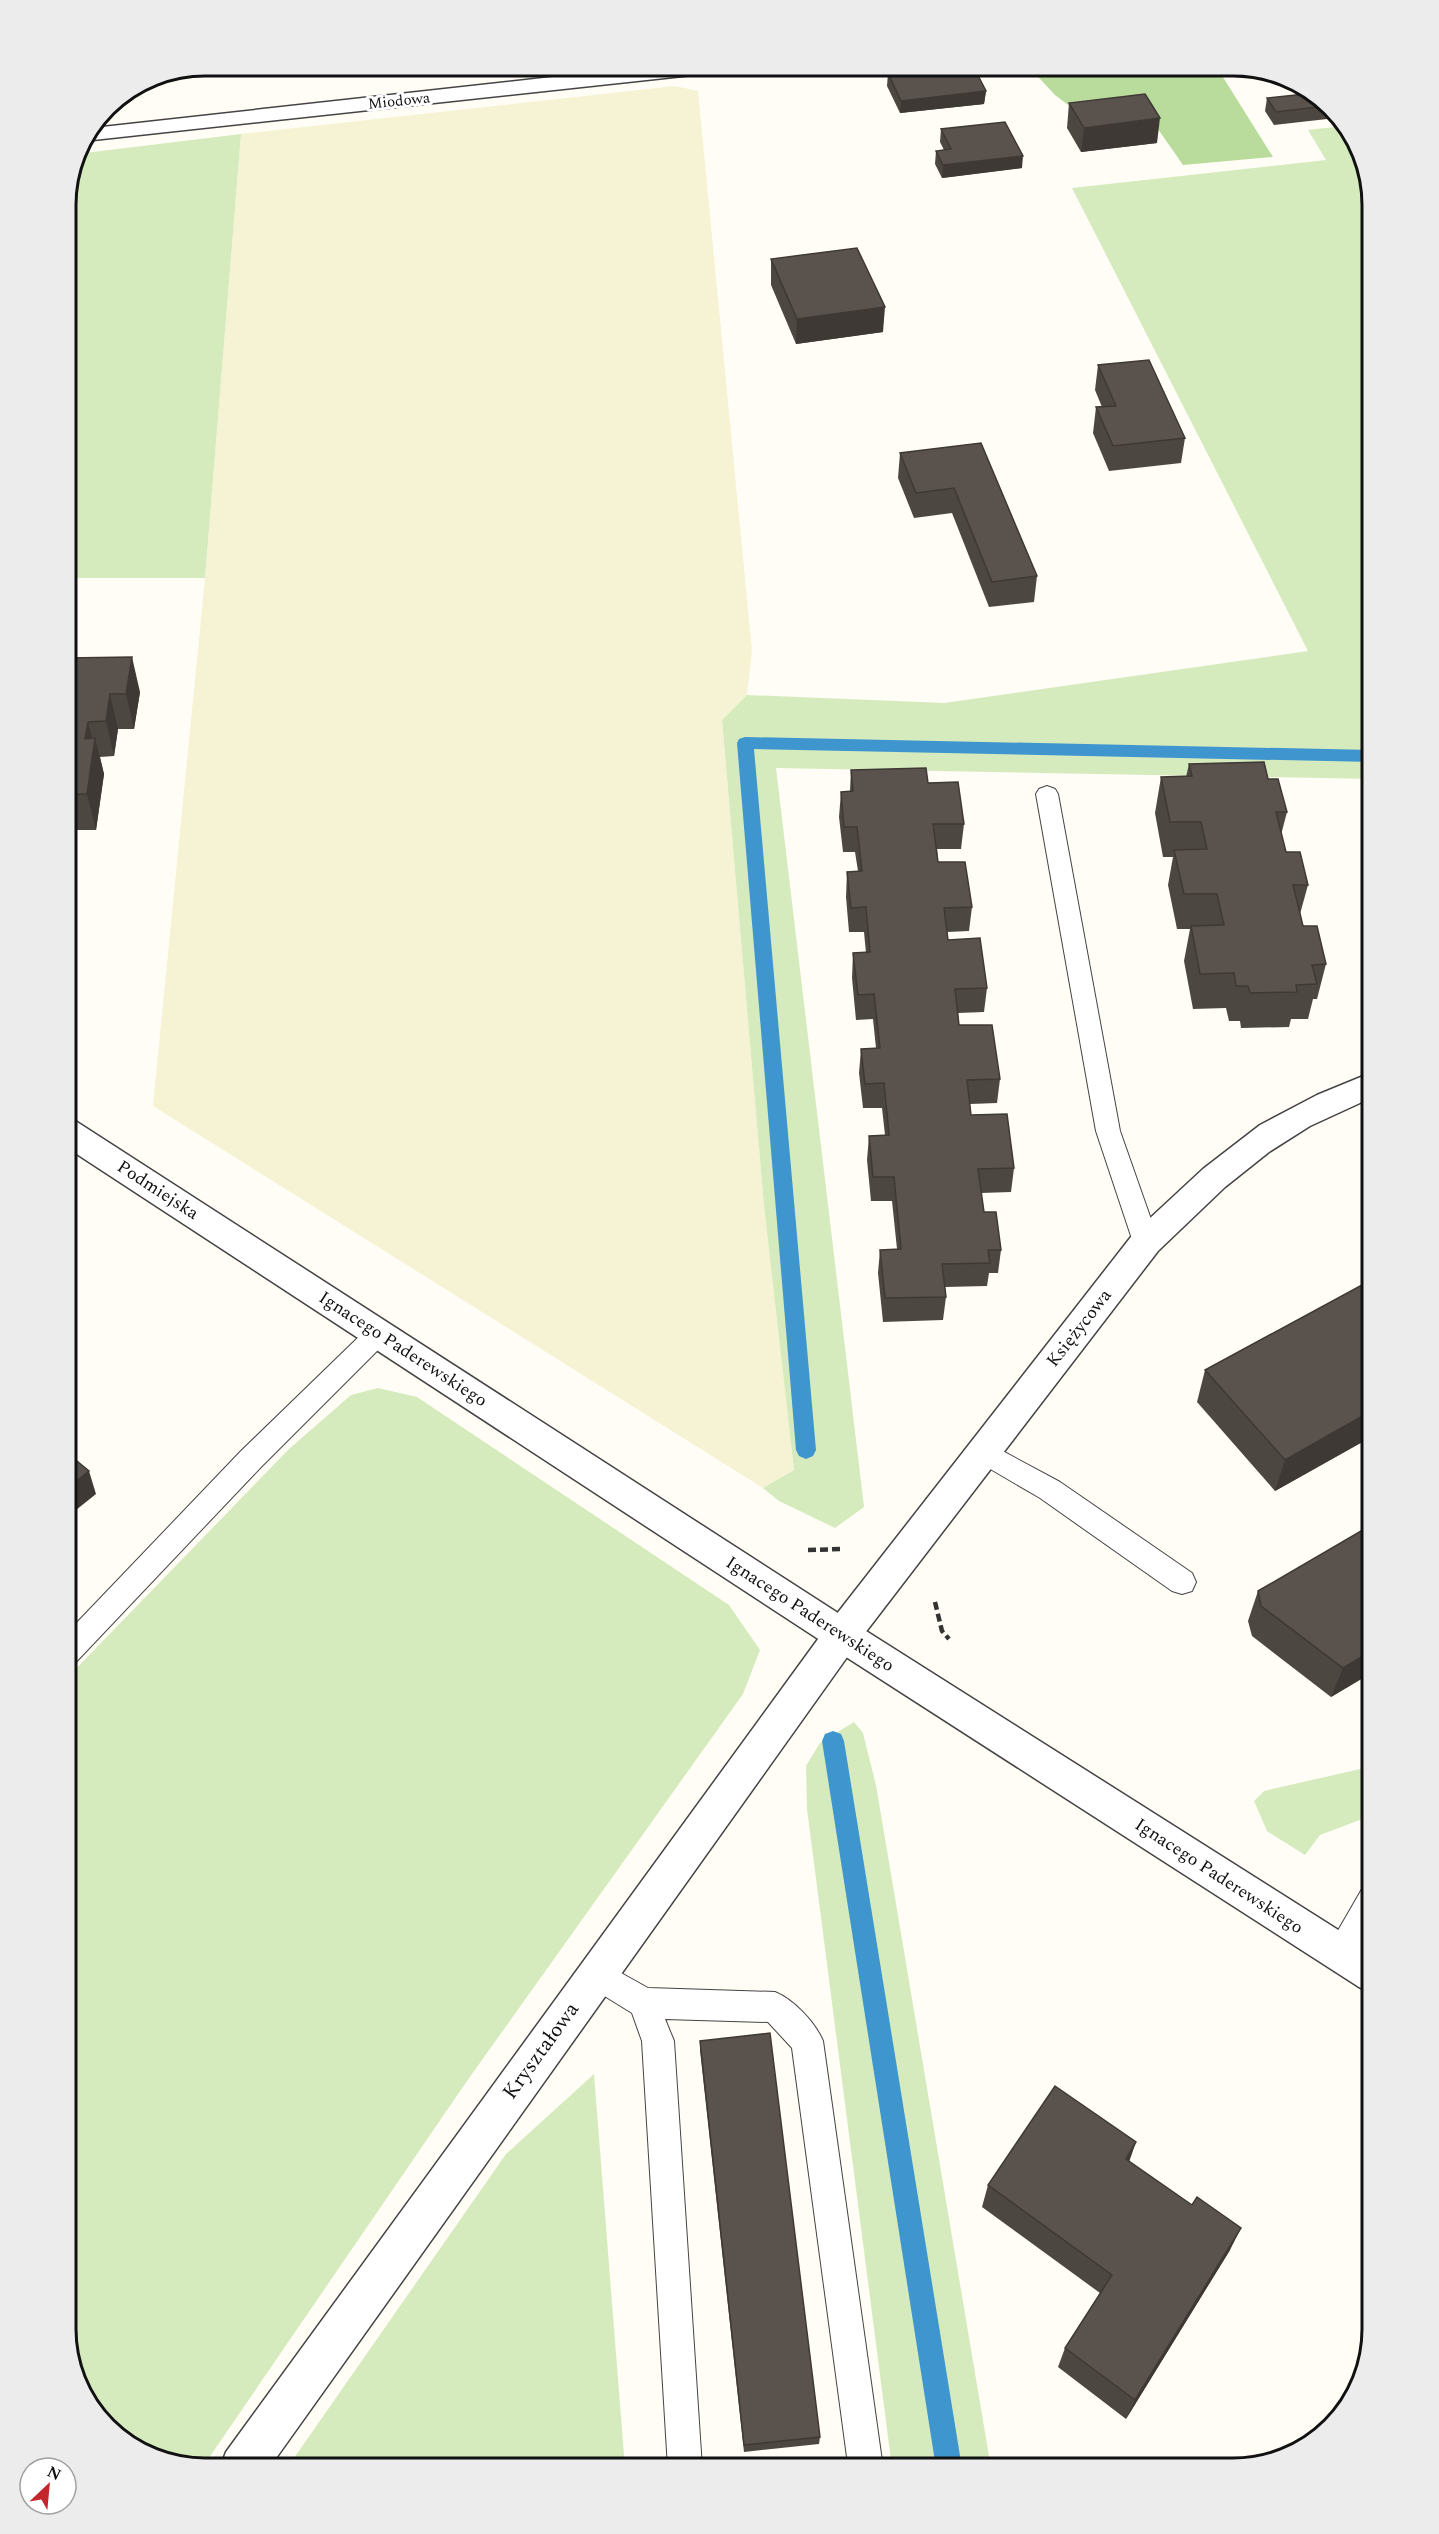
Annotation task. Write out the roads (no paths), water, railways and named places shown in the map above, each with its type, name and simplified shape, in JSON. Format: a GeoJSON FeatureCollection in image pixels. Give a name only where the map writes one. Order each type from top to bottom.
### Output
{"type":"FeatureCollection","features":[{"type":"Feature","properties":{"kind":"street","name":"Miodowa"},"geometry":{"type":"LineString","coordinates":[[98,134],[617,76]]}},
{"type":"Feature","properties":{"kind":"street","name":"Księżycowa"},"geometry":{"type":"LineString","coordinates":[[842,1635],[1146,1242],[1200,1190],[1259,1142],[1328,1103],[1362,1089]]}},
{"type":"Feature","properties":{"kind":"street","name":"Podmiejska"},"geometry":{"type":"LineString","coordinates":[[77,1138],[250,1249]]}},
{"type":"Feature","properties":{"kind":"street","name":"Ignacego Paderewskiego"},"geometry":{"type":"LineString","coordinates":[[250,1249],[842,1635],[1362,1967]]}},
{"type":"Feature","properties":{"kind":"street","name":"Kryształowa"},"geometry":{"type":"LineString","coordinates":[[250,2457],[842,1635]]}},
{"type":"Feature","properties":{"kind":"lane"},"geometry":{"type":"LineString","coordinates":[[1047,794],[1108,1131],[1146,1242]]}},
{"type":"Feature","properties":{"kind":"lane"},"geometry":{"type":"LineString","coordinates":[[76,1642],[251,1458],[379,1333]]}},
{"type":"Feature","properties":{"kind":"lane"},"geometry":{"type":"LineString","coordinates":[[984,1452],[1050,1490],[1182,1582]]}},
{"type":"Feature","properties":{"kind":"lane"},"geometry":{"type":"LineString","coordinates":[[1340,1953],[1362,1917]]}},
{"type":"Feature","properties":{"kind":"lane"},"geometry":{"type":"LineString","coordinates":[[596,1974],[644,2003],[775,2007],[807,2041],[865,2458]]}},
{"type":"Feature","properties":{"kind":"lane"},"geometry":{"type":"LineString","coordinates":[[644,2003],[658,2041],[684,2457]]}},
{"type":"Feature","properties":{"kind":"waterway"},"geometry":{"type":"LineString","coordinates":[[806,1450],[745,743],[1362,756]]}},
{"type":"Feature","properties":{"kind":"waterway"},"geometry":{"type":"LineString","coordinates":[[833,1741],[947,2458]]}}]}
